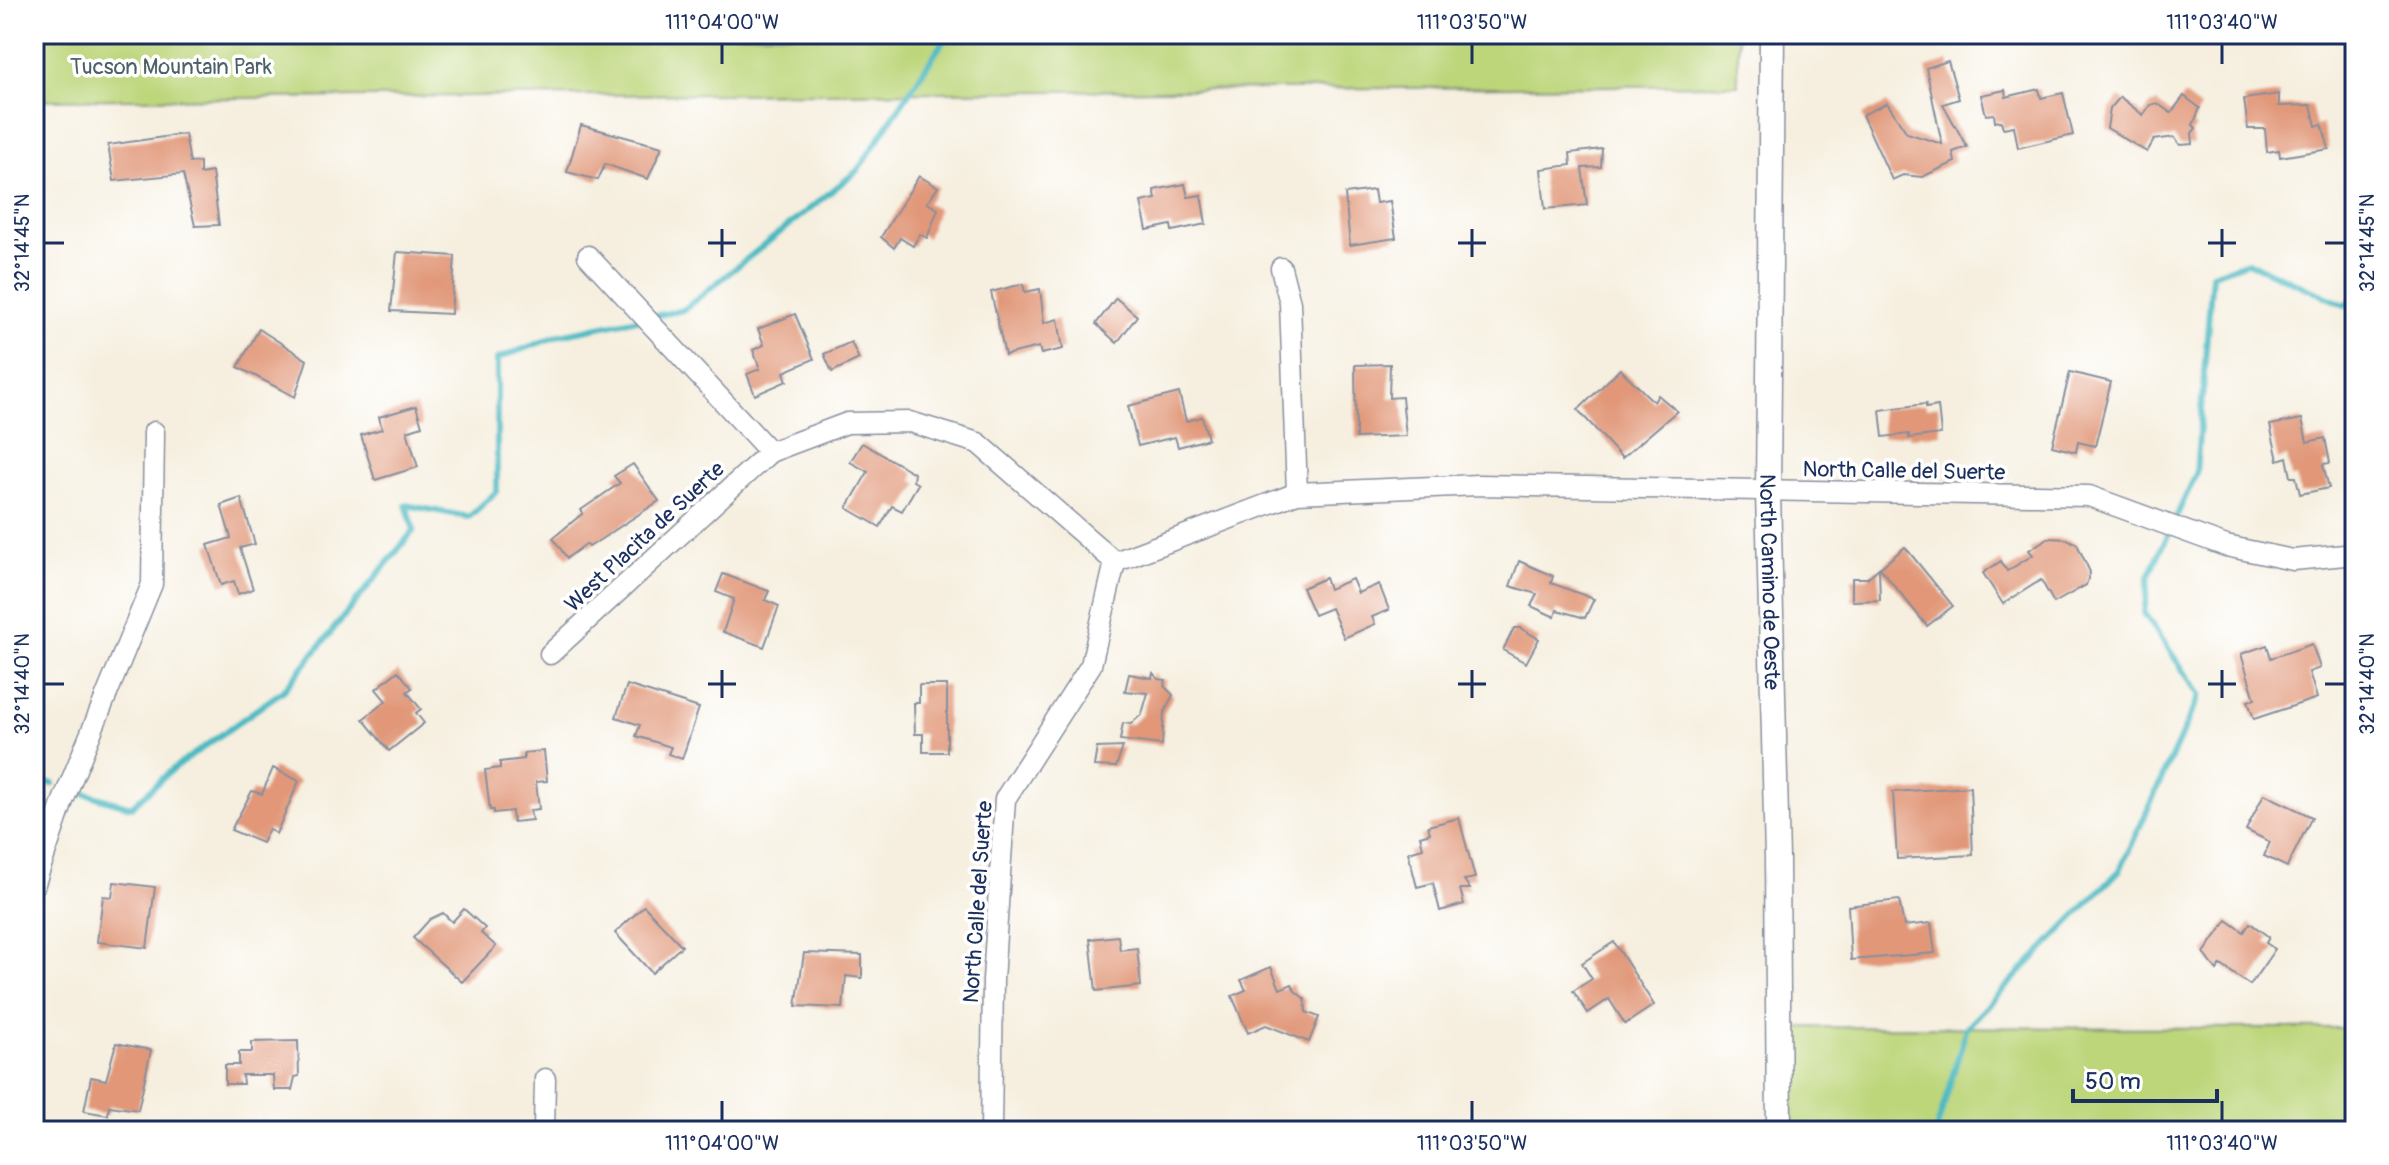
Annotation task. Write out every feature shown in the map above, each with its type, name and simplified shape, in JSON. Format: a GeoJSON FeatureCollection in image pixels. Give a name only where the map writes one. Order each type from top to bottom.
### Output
{"type":"FeatureCollection","features":[{"type":"Feature","properties":{"kind":"street","name":"North Camino de Oeste"},"geometry":{"type":"LineString","coordinates":[[1772,34],[1768,492],[1777,859],[1779,1131]]}},
{"type":"Feature","properties":{"kind":"street"},"geometry":{"type":"LineString","coordinates":[[588,256],[770,452]]}},
{"type":"Feature","properties":{"kind":"street"},"geometry":{"type":"LineString","coordinates":[[1281,268],[1290,303],[1297,493]]}},
{"type":"Feature","properties":{"kind":"street","name":"West Placita de Suerte"},"geometry":{"type":"LineString","coordinates":[[550,654],[770,452],[847,423],[910,422],[978,443],[1115,562]]}},
{"type":"Feature","properties":{"kind":"street"},"geometry":{"type":"LineString","coordinates":[[34,886],[63,801],[152,584],[154,432]]}},
{"type":"Feature","properties":{"kind":"street","name":"North Calle del Suerte"},"geometry":{"type":"LineString","coordinates":[[991,1131],[993,980],[1005,799],[1091,665],[1115,562],[1297,493],[1478,485],[2089,496],[2226,546],[2293,560],[2355,554]]}},
{"type":"Feature","properties":{"kind":"street"},"geometry":{"type":"LineString","coordinates":[[544,1131],[545,1079]]}},
{"type":"Feature","properties":{"kind":"green space","name":"Tucson Mountain Park"},"geometry":{"type":"Polygon","coordinates":[[[34,34],[1738,34],[1738,85],[34,100],[34,34]]]}},
{"type":"Feature","properties":{"kind":"green space"},"geometry":{"type":"Polygon","coordinates":[[[1792,1027],[2355,1028],[2355,1131],[1792,1131],[1792,1027]]]}},
{"type":"Feature","properties":{"kind":"building"},"geometry":{"type":"Polygon","coordinates":[[[1948,61],[1959,99],[1943,104],[1967,147],[1953,152],[1955,162],[1922,177],[1903,175],[1892,180],[1862,115],[1887,103],[1907,133],[1942,144],[1926,68],[1948,61]]]}},
{"type":"Feature","properties":{"kind":"building"},"geometry":{"type":"Polygon","coordinates":[[[2039,89],[2041,98],[2063,93],[2073,135],[2018,148],[2014,126],[2003,128],[2001,121],[1995,122],[1994,114],[1986,115],[1981,95],[2005,90],[2006,97],[2039,89]]]}},
{"type":"Feature","properties":{"kind":"building"},"geometry":{"type":"Polygon","coordinates":[[[2279,94],[2279,106],[2311,105],[2316,126],[2322,124],[2329,149],[2280,157],[2279,150],[2267,152],[2265,129],[2248,129],[2244,99],[2279,94]]]}},
{"type":"Feature","properties":{"kind":"building"},"geometry":{"type":"Polygon","coordinates":[[[2184,96],[2200,108],[2193,125],[2196,128],[2192,133],[2193,144],[2180,145],[2174,137],[2154,140],[2147,152],[2107,128],[2110,109],[2120,97],[2143,115],[2150,105],[2157,103],[2171,113],[2184,96]]]}},
{"type":"Feature","properties":{"kind":"building"},"geometry":{"type":"Polygon","coordinates":[[[581,125],[662,147],[648,179],[605,164],[598,180],[567,172],[581,125]]]}},
{"type":"Feature","properties":{"kind":"building"},"geometry":{"type":"Polygon","coordinates":[[[185,134],[190,163],[200,162],[200,174],[212,172],[219,225],[195,226],[183,174],[114,181],[108,145],[185,134]]]}},
{"type":"Feature","properties":{"kind":"building"},"geometry":{"type":"Polygon","coordinates":[[[1602,149],[1601,167],[1582,168],[1587,205],[1545,209],[1541,169],[1571,165],[1570,153],[1602,149]]]}},
{"type":"Feature","properties":{"kind":"building"},"geometry":{"type":"Polygon","coordinates":[[[919,176],[938,187],[927,203],[938,209],[927,238],[920,234],[913,246],[900,238],[894,248],[881,237],[919,176]]]}},
{"type":"Feature","properties":{"kind":"building"},"geometry":{"type":"Polygon","coordinates":[[[1185,184],[1188,197],[1201,195],[1206,224],[1172,231],[1171,225],[1147,230],[1141,202],[1156,199],[1154,190],[1185,184]]]}},
{"type":"Feature","properties":{"kind":"building"},"geometry":{"type":"Polygon","coordinates":[[[1374,190],[1376,203],[1390,201],[1396,238],[1350,245],[1345,194],[1374,190]]]}},
{"type":"Feature","properties":{"kind":"building"},"geometry":{"type":"Polygon","coordinates":[[[397,252],[455,256],[451,314],[391,311],[397,252]]]}},
{"type":"Feature","properties":{"kind":"building"},"geometry":{"type":"Polygon","coordinates":[[[1023,284],[1025,292],[1040,289],[1044,323],[1058,319],[1063,349],[1041,354],[1039,347],[1005,355],[991,292],[1023,284]]]}},
{"type":"Feature","properties":{"kind":"building"},"geometry":{"type":"Polygon","coordinates":[[[1116,298],[1137,316],[1117,343],[1096,324],[1116,298]]]}},
{"type":"Feature","properties":{"kind":"building"},"geometry":{"type":"Polygon","coordinates":[[[795,314],[814,359],[784,372],[787,381],[755,395],[747,374],[760,369],[753,350],[764,345],[758,329],[795,314]]]}},
{"type":"Feature","properties":{"kind":"building"},"geometry":{"type":"Polygon","coordinates":[[[259,329],[307,360],[295,397],[238,367],[259,329]]]}},
{"type":"Feature","properties":{"kind":"building"},"geometry":{"type":"Polygon","coordinates":[[[851,342],[859,359],[832,372],[824,354],[851,342]]]}},
{"type":"Feature","properties":{"kind":"building"},"geometry":{"type":"Polygon","coordinates":[[[1390,364],[1389,398],[1402,397],[1406,436],[1356,438],[1355,365],[1390,364]]]}},
{"type":"Feature","properties":{"kind":"building"},"geometry":{"type":"Polygon","coordinates":[[[1620,369],[1654,402],[1658,395],[1677,411],[1622,458],[1578,410],[1620,369]]]}},
{"type":"Feature","properties":{"kind":"building"},"geometry":{"type":"Polygon","coordinates":[[[2070,372],[2111,382],[2095,446],[2078,442],[2076,452],[2052,446],[2070,372]]]}},
{"type":"Feature","properties":{"kind":"building"},"geometry":{"type":"Polygon","coordinates":[[[1179,393],[1186,421],[1202,417],[1208,439],[1178,447],[1175,437],[1138,446],[1128,406],[1179,393]]]}},
{"type":"Feature","properties":{"kind":"building"},"geometry":{"type":"Polygon","coordinates":[[[1926,404],[1926,408],[1938,406],[1941,434],[1883,437],[1880,410],[1926,404]]]}},
{"type":"Feature","properties":{"kind":"building"},"geometry":{"type":"Polygon","coordinates":[[[416,406],[422,426],[407,431],[418,467],[375,480],[361,435],[382,429],[379,417],[416,406]]]}},
{"type":"Feature","properties":{"kind":"building"},"geometry":{"type":"Polygon","coordinates":[[[2302,419],[2307,442],[2325,438],[2330,463],[2323,464],[2329,488],[2300,494],[2296,477],[2291,477],[2287,457],[2278,460],[2270,425],[2302,419]]]}},
{"type":"Feature","properties":{"kind":"building"},"geometry":{"type":"Polygon","coordinates":[[[862,443],[914,473],[913,481],[918,484],[902,511],[892,506],[880,527],[847,508],[868,472],[850,462],[862,443]]]}},
{"type":"Feature","properties":{"kind":"building"},"geometry":{"type":"Polygon","coordinates":[[[633,464],[659,501],[567,558],[553,538],[583,513],[581,510],[620,483],[614,476],[633,464]]]}},
{"type":"Feature","properties":{"kind":"building"},"geometry":{"type":"Polygon","coordinates":[[[241,498],[255,544],[240,548],[253,589],[238,594],[234,581],[221,585],[208,545],[231,538],[221,505],[241,498]]]}},
{"type":"Feature","properties":{"kind":"building"},"geometry":{"type":"Polygon","coordinates":[[[2048,538],[2067,539],[2077,544],[2090,572],[2086,585],[2054,603],[2041,580],[2003,604],[1983,573],[2001,561],[2007,571],[2033,555],[2029,550],[2048,538]]]}},
{"type":"Feature","properties":{"kind":"building"},"geometry":{"type":"Polygon","coordinates":[[[1905,547],[1953,606],[1927,626],[1880,568],[1905,547]]]}},
{"type":"Feature","properties":{"kind":"building"},"geometry":{"type":"Polygon","coordinates":[[[1519,561],[1553,576],[1551,583],[1594,599],[1585,618],[1557,610],[1555,617],[1531,606],[1537,594],[1510,586],[1519,561]]]}},
{"type":"Feature","properties":{"kind":"building"},"geometry":{"type":"Polygon","coordinates":[[[1879,568],[1880,600],[1852,601],[1852,578],[1867,578],[1879,568]]]}},
{"type":"Feature","properties":{"kind":"building"},"geometry":{"type":"Polygon","coordinates":[[[723,574],[769,591],[765,600],[779,606],[764,647],[723,632],[734,599],[716,592],[723,574]]]}},
{"type":"Feature","properties":{"kind":"building"},"geometry":{"type":"Polygon","coordinates":[[[1325,578],[1329,589],[1352,579],[1358,593],[1379,584],[1389,610],[1372,617],[1375,624],[1344,638],[1331,608],[1314,615],[1302,588],[1325,578]]]}},
{"type":"Feature","properties":{"kind":"building"},"geometry":{"type":"Polygon","coordinates":[[[1514,628],[1520,628],[1539,639],[1526,663],[1503,650],[1514,628]]]}},
{"type":"Feature","properties":{"kind":"building"},"geometry":{"type":"Polygon","coordinates":[[[2312,644],[2320,668],[2309,672],[2317,698],[2254,719],[2248,701],[2255,699],[2241,654],[2267,645],[2271,658],[2312,644]]]}},
{"type":"Feature","properties":{"kind":"building"},"geometry":{"type":"Polygon","coordinates":[[[398,671],[412,688],[407,692],[421,709],[416,713],[424,723],[389,751],[363,719],[386,701],[376,689],[398,671]]]}},
{"type":"Feature","properties":{"kind":"building"},"geometry":{"type":"Polygon","coordinates":[[[1153,673],[1158,679],[1166,680],[1164,686],[1173,695],[1164,713],[1162,745],[1120,740],[1123,723],[1131,724],[1142,714],[1148,693],[1125,691],[1129,674],[1152,678],[1153,673]]]}},
{"type":"Feature","properties":{"kind":"building"},"geometry":{"type":"Polygon","coordinates":[[[627,685],[699,708],[682,759],[668,754],[671,747],[636,736],[640,725],[616,717],[627,685]]]}},
{"type":"Feature","properties":{"kind":"building"},"geometry":{"type":"Polygon","coordinates":[[[919,685],[947,685],[947,752],[923,752],[923,734],[915,734],[914,703],[919,703],[919,685]]]}},
{"type":"Feature","properties":{"kind":"building"},"geometry":{"type":"Polygon","coordinates":[[[1123,747],[1116,767],[1094,766],[1097,748],[1123,747]]]}},
{"type":"Feature","properties":{"kind":"building"},"geometry":{"type":"Polygon","coordinates":[[[544,751],[547,781],[536,782],[539,809],[530,810],[532,820],[513,822],[512,811],[494,813],[490,810],[485,770],[500,768],[500,762],[524,759],[524,753],[544,751]]]}},
{"type":"Feature","properties":{"kind":"building"},"geometry":{"type":"Polygon","coordinates":[[[273,768],[299,781],[276,834],[269,829],[262,843],[231,830],[252,791],[262,794],[273,768]]]}},
{"type":"Feature","properties":{"kind":"building"},"geometry":{"type":"Polygon","coordinates":[[[1970,787],[1973,855],[1897,859],[1893,792],[1970,787]]]}},
{"type":"Feature","properties":{"kind":"building"},"geometry":{"type":"Polygon","coordinates":[[[2264,794],[2312,817],[2287,867],[2264,856],[2270,842],[2246,830],[2264,794]]]}},
{"type":"Feature","properties":{"kind":"building"},"geometry":{"type":"Polygon","coordinates":[[[1459,818],[1475,878],[1464,880],[1470,889],[1460,889],[1464,904],[1440,911],[1433,883],[1417,887],[1408,852],[1423,848],[1420,836],[1430,833],[1428,826],[1459,818]]]}},
{"type":"Feature","properties":{"kind":"building"},"geometry":{"type":"Polygon","coordinates":[[[114,882],[155,887],[147,948],[97,942],[103,896],[112,897],[114,882]]]}},
{"type":"Feature","properties":{"kind":"building"},"geometry":{"type":"Polygon","coordinates":[[[1899,900],[1904,926],[1931,923],[1935,953],[1851,960],[1848,906],[1899,900]]]}},
{"type":"Feature","properties":{"kind":"building"},"geometry":{"type":"Polygon","coordinates":[[[644,906],[682,946],[652,973],[615,933],[644,906]]]}},
{"type":"Feature","properties":{"kind":"building"},"geometry":{"type":"Polygon","coordinates":[[[464,909],[485,928],[481,933],[496,946],[462,982],[413,938],[430,919],[443,913],[452,922],[464,909]]]}},
{"type":"Feature","properties":{"kind":"building"},"geometry":{"type":"Polygon","coordinates":[[[2227,920],[2244,932],[2250,923],[2269,937],[2266,943],[2275,949],[2250,985],[2221,965],[2217,971],[2204,953],[2227,920]]]}},
{"type":"Feature","properties":{"kind":"building"},"geometry":{"type":"Polygon","coordinates":[[[1118,936],[1120,950],[1137,948],[1141,986],[1096,991],[1090,939],[1118,936]]]}},
{"type":"Feature","properties":{"kind":"building"},"geometry":{"type":"Polygon","coordinates":[[[1614,942],[1654,1005],[1625,1024],[1609,999],[1588,1013],[1573,991],[1592,979],[1582,963],[1614,942]]]}},
{"type":"Feature","properties":{"kind":"building"},"geometry":{"type":"Polygon","coordinates":[[[804,953],[862,955],[862,978],[846,976],[843,1008],[796,1006],[804,953]]]}},
{"type":"Feature","properties":{"kind":"building"},"geometry":{"type":"Polygon","coordinates":[[[1271,967],[1280,989],[1292,984],[1305,999],[1306,1012],[1319,1017],[1309,1042],[1266,1025],[1248,1033],[1232,996],[1246,990],[1241,980],[1271,967]]]}},
{"type":"Feature","properties":{"kind":"building"},"geometry":{"type":"Polygon","coordinates":[[[298,1041],[299,1076],[295,1077],[292,1090],[274,1090],[273,1075],[242,1075],[243,1084],[225,1084],[225,1065],[239,1065],[239,1052],[252,1052],[252,1042],[298,1041]]]}},
{"type":"Feature","properties":{"kind":"building"},"geometry":{"type":"Polygon","coordinates":[[[116,1043],[151,1050],[138,1110],[109,1106],[108,1115],[84,1111],[91,1077],[106,1080],[116,1043]]]}},
{"type":"Feature","properties":{"kind":"waterway"},"geometry":{"type":"LineString","coordinates":[[649,317],[683,310],[858,170],[948,34]]}},
{"type":"Feature","properties":{"kind":"waterway"},"geometry":{"type":"LineString","coordinates":[[1936,1131],[1967,1027],[2120,870],[2200,695],[2144,613],[2149,576],[2196,474],[2212,274],[2248,262],[2345,305],[2355,298]]}},
{"type":"Feature","properties":{"kind":"waterway"},"geometry":{"type":"LineString","coordinates":[[83,793],[131,807],[173,769],[284,690],[414,530],[406,505],[469,517],[497,491],[497,359],[560,335],[638,319]]}},
{"type":"Feature","properties":{"kind":"waterway"},"geometry":{"type":"LineString","coordinates":[[34,779],[53,784]]}}]}
